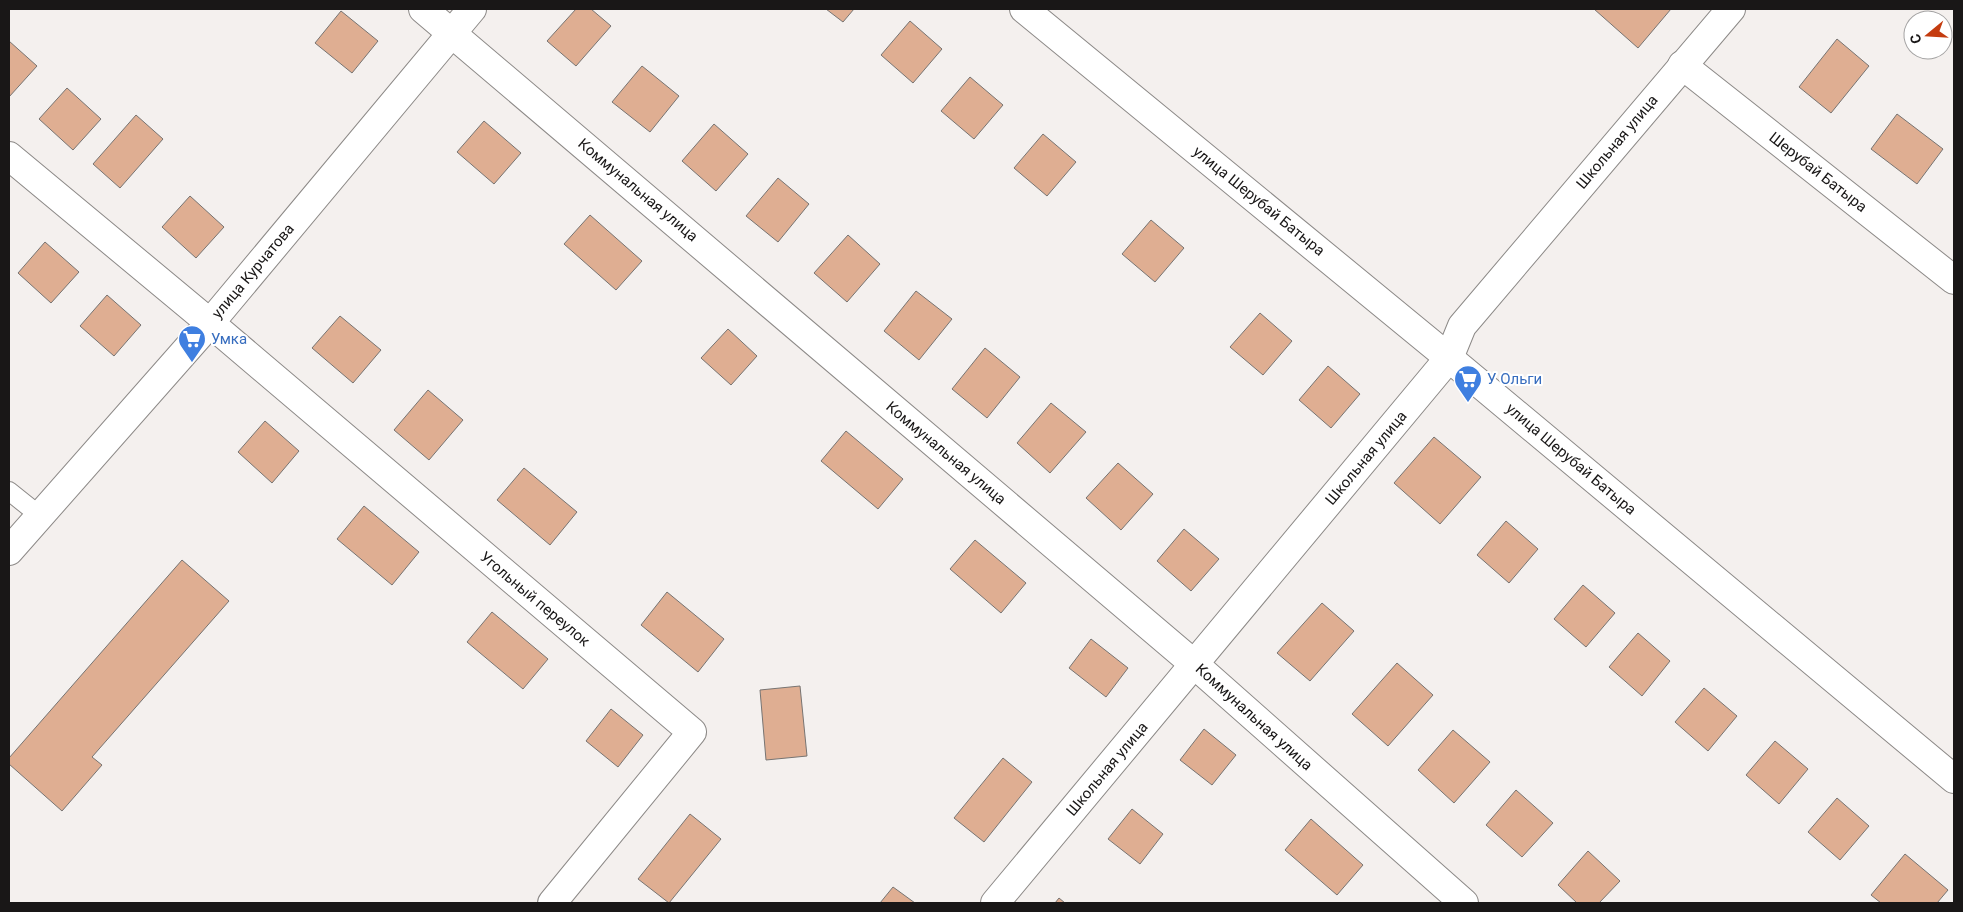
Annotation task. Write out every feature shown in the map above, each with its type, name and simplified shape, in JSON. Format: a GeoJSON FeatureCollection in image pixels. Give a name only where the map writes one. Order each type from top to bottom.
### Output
{"type":"FeatureCollection","features":[{"type":"Feature","properties":{"kind":"street","name":"Коммунальная улица"},"geometry":{"type":"LineString","coordinates":[[424,9],[1194,664],[1464,903]]}},
{"type":"Feature","properties":{"kind":"street","name":"улица Курчатова"},"geometry":{"type":"LineString","coordinates":[[9,551],[210,323],[472,9]]}},
{"type":"Feature","properties":{"kind":"street","name":"улица Шерубай Батыра"},"geometry":{"type":"LineString","coordinates":[[1024,9],[1450,358],[1954,779]]}},
{"type":"Feature","properties":{"kind":"street","name":"Школьная улица"},"geometry":{"type":"LineString","coordinates":[[994,903],[1450,358],[1462,326],[1731,9]]}},
{"type":"Feature","properties":{"kind":"street","name":"Шерубай Батыра"},"geometry":{"type":"LineString","coordinates":[[1682,65],[1954,280]]}},
{"type":"Feature","properties":{"kind":"street"},"geometry":{"type":"LineString","coordinates":[[9,156],[210,323]]}},
{"type":"Feature","properties":{"kind":"street","name":"Угольный переулок"},"geometry":{"type":"LineString","coordinates":[[210,323],[692,732],[552,903]]}},
{"type":"Feature","properties":{"kind":"lane"},"geometry":{"type":"LineString","coordinates":[[9,491],[39,515]]}},
{"type":"Feature","properties":{"kind":"building"},"geometry":{"type":"Polygon","coordinates":[[[576,9],[591,9],[611,26],[576,66],[547,41],[576,9]]]}},
{"type":"Feature","properties":{"kind":"building"},"geometry":{"type":"Polygon","coordinates":[[[826,9],[854,9],[843,22],[826,9]]]}},
{"type":"Feature","properties":{"kind":"building"},"geometry":{"type":"Polygon","coordinates":[[[1594,9],[1671,9],[1638,48],[1594,9]]]}},
{"type":"Feature","properties":{"kind":"building"},"geometry":{"type":"Polygon","coordinates":[[[341,11],[378,41],[352,73],[315,43],[341,11]]]}},
{"type":"Feature","properties":{"kind":"building"},"geometry":{"type":"Polygon","coordinates":[[[910,21],[942,49],[913,83],[881,55],[910,21]]]}},
{"type":"Feature","properties":{"kind":"building"},"geometry":{"type":"Polygon","coordinates":[[[1837,39],[1869,66],[1831,113],[1799,87],[1837,39]]]}},
{"type":"Feature","properties":{"kind":"building"},"geometry":{"type":"Polygon","coordinates":[[[9,41],[37,66],[9,97],[9,41]]]}},
{"type":"Feature","properties":{"kind":"building"},"geometry":{"type":"Polygon","coordinates":[[[642,66],[679,96],[650,132],[612,102],[642,66]]]}},
{"type":"Feature","properties":{"kind":"building"},"geometry":{"type":"Polygon","coordinates":[[[970,77],[1003,105],[974,139],[941,111],[970,77]]]}},
{"type":"Feature","properties":{"kind":"building"},"geometry":{"type":"Polygon","coordinates":[[[67,88],[101,119],[73,150],[39,119],[67,88]]]}},
{"type":"Feature","properties":{"kind":"building"},"geometry":{"type":"Polygon","coordinates":[[[1897,114],[1943,149],[1917,184],[1871,149],[1897,114]]]}},
{"type":"Feature","properties":{"kind":"building"},"geometry":{"type":"Polygon","coordinates":[[[136,115],[163,139],[120,188],[93,164],[136,115]]]}},
{"type":"Feature","properties":{"kind":"building"},"geometry":{"type":"Polygon","coordinates":[[[484,121],[521,153],[494,184],[457,152],[484,121]]]}},
{"type":"Feature","properties":{"kind":"building"},"geometry":{"type":"Polygon","coordinates":[[[714,124],[748,154],[716,191],[682,161],[714,124]]]}},
{"type":"Feature","properties":{"kind":"building"},"geometry":{"type":"Polygon","coordinates":[[[1043,134],[1076,162],[1047,196],[1014,168],[1043,134]]]}},
{"type":"Feature","properties":{"kind":"building"},"geometry":{"type":"Polygon","coordinates":[[[778,178],[809,204],[778,242],[746,216],[778,178]]]}},
{"type":"Feature","properties":{"kind":"building"},"geometry":{"type":"Polygon","coordinates":[[[190,196],[224,227],[196,258],[162,227],[190,196]]]}},
{"type":"Feature","properties":{"kind":"building"},"geometry":{"type":"Polygon","coordinates":[[[590,215],[642,261],[616,290],[564,244],[590,215]]]}},
{"type":"Feature","properties":{"kind":"building"},"geometry":{"type":"Polygon","coordinates":[[[1151,220],[1184,248],[1155,282],[1122,254],[1151,220]]]}},
{"type":"Feature","properties":{"kind":"building"},"geometry":{"type":"Polygon","coordinates":[[[848,235],[880,264],[847,302],[814,273],[848,235]]]}},
{"type":"Feature","properties":{"kind":"building"},"geometry":{"type":"Polygon","coordinates":[[[45,242],[79,272],[51,303],[18,273],[45,242]]]}},
{"type":"Feature","properties":{"kind":"building"},"geometry":{"type":"Polygon","coordinates":[[[916,291],[952,319],[919,360],[884,331],[916,291]]]}},
{"type":"Feature","properties":{"kind":"building"},"geometry":{"type":"Polygon","coordinates":[[[107,295],[141,325],[114,356],[80,326],[107,295]]]}},
{"type":"Feature","properties":{"kind":"building"},"geometry":{"type":"Polygon","coordinates":[[[1260,313],[1292,341],[1263,375],[1230,347],[1260,313]]]}},
{"type":"Feature","properties":{"kind":"building"},"geometry":{"type":"Polygon","coordinates":[[[340,316],[381,350],[353,383],[312,348],[340,316]]]}},
{"type":"Feature","properties":{"kind":"building"},"geometry":{"type":"Polygon","coordinates":[[[728,329],[757,356],[731,385],[701,358],[728,329]]]}},
{"type":"Feature","properties":{"kind":"building"},"geometry":{"type":"Polygon","coordinates":[[[985,348],[1020,377],[987,418],[952,389],[985,348]]]}},
{"type":"Feature","properties":{"kind":"building"},"geometry":{"type":"Polygon","coordinates":[[[1328,366],[1360,394],[1331,428],[1299,400],[1328,366]]]}},
{"type":"Feature","properties":{"kind":"building"},"geometry":{"type":"Polygon","coordinates":[[[428,390],[463,420],[429,460],[394,430],[428,390]]]}},
{"type":"Feature","properties":{"kind":"building"},"geometry":{"type":"Polygon","coordinates":[[[1051,403],[1086,432],[1050,473],[1017,443],[1051,403]]]}},
{"type":"Feature","properties":{"kind":"building"},"geometry":{"type":"Polygon","coordinates":[[[265,421],[299,451],[272,483],[238,452],[265,421]]]}},
{"type":"Feature","properties":{"kind":"building"},"geometry":{"type":"Polygon","coordinates":[[[846,431],[903,479],[878,509],[821,461],[846,431]]]}},
{"type":"Feature","properties":{"kind":"building"},"geometry":{"type":"Polygon","coordinates":[[[1434,437],[1481,477],[1440,524],[1394,483],[1434,437]]]}},
{"type":"Feature","properties":{"kind":"building"},"geometry":{"type":"Polygon","coordinates":[[[1118,463],[1153,494],[1121,530],[1086,498],[1118,463]]]}},
{"type":"Feature","properties":{"kind":"building"},"geometry":{"type":"Polygon","coordinates":[[[524,468],[577,512],[550,545],[497,500],[524,468]]]}},
{"type":"Feature","properties":{"kind":"building"},"geometry":{"type":"Polygon","coordinates":[[[364,506],[419,552],[392,585],[337,539],[364,506]]]}},
{"type":"Feature","properties":{"kind":"building"},"geometry":{"type":"Polygon","coordinates":[[[1506,521],[1538,549],[1509,583],[1477,555],[1506,521]]]}},
{"type":"Feature","properties":{"kind":"building"},"geometry":{"type":"Polygon","coordinates":[[[1184,529],[1219,559],[1191,591],[1157,561],[1184,529]]]}},
{"type":"Feature","properties":{"kind":"building"},"geometry":{"type":"Polygon","coordinates":[[[975,540],[1026,583],[1001,613],[950,569],[975,540]]]}},
{"type":"Feature","properties":{"kind":"building"},"geometry":{"type":"Polygon","coordinates":[[[182,560],[229,601],[92,757],[102,765],[62,811],[9,764],[9,758],[182,560]]]}},
{"type":"Feature","properties":{"kind":"building"},"geometry":{"type":"Polygon","coordinates":[[[1583,585],[1615,613],[1586,647],[1554,619],[1583,585]]]}},
{"type":"Feature","properties":{"kind":"building"},"geometry":{"type":"Polygon","coordinates":[[[667,592],[724,639],[698,672],[641,625],[667,592]]]}},
{"type":"Feature","properties":{"kind":"building"},"geometry":{"type":"Polygon","coordinates":[[[1322,603],[1354,631],[1310,681],[1277,653],[1322,603]]]}},
{"type":"Feature","properties":{"kind":"building"},"geometry":{"type":"Polygon","coordinates":[[[492,612],[548,659],[523,689],[467,642],[492,612]]]}},
{"type":"Feature","properties":{"kind":"building"},"geometry":{"type":"Polygon","coordinates":[[[1638,633],[1670,661],[1642,696],[1609,667],[1638,633]]]}},
{"type":"Feature","properties":{"kind":"building"},"geometry":{"type":"Polygon","coordinates":[[[1091,639],[1128,668],[1106,697],[1069,668],[1091,639]]]}},
{"type":"Feature","properties":{"kind":"building"},"geometry":{"type":"Polygon","coordinates":[[[1397,663],[1433,695],[1388,746],[1352,714],[1397,663]]]}},
{"type":"Feature","properties":{"kind":"building"},"geometry":{"type":"Polygon","coordinates":[[[800,686],[807,756],[766,760],[760,690],[800,686]]]}},
{"type":"Feature","properties":{"kind":"building"},"geometry":{"type":"Polygon","coordinates":[[[1704,688],[1737,716],[1708,751],[1675,722],[1704,688]]]}},
{"type":"Feature","properties":{"kind":"building"},"geometry":{"type":"Polygon","coordinates":[[[611,709],[643,735],[618,767],[586,741],[611,709]]]}},
{"type":"Feature","properties":{"kind":"building"},"geometry":{"type":"Polygon","coordinates":[[[1204,729],[1236,755],[1212,785],[1180,760],[1204,729]]]}},
{"type":"Feature","properties":{"kind":"building"},"geometry":{"type":"Polygon","coordinates":[[[1453,730],[1490,762],[1454,803],[1418,770],[1453,730]]]}},
{"type":"Feature","properties":{"kind":"building"},"geometry":{"type":"Polygon","coordinates":[[[1775,741],[1808,769],[1779,804],[1746,775],[1775,741]]]}},
{"type":"Feature","properties":{"kind":"building"},"geometry":{"type":"Polygon","coordinates":[[[1003,758],[1032,782],[984,842],[954,818],[1003,758]]]}},
{"type":"Feature","properties":{"kind":"building"},"geometry":{"type":"Polygon","coordinates":[[[1516,790],[1553,823],[1522,857],[1486,825],[1516,790]]]}},
{"type":"Feature","properties":{"kind":"building"},"geometry":{"type":"Polygon","coordinates":[[[1837,798],[1869,826],[1840,860],[1808,832],[1837,798]]]}},
{"type":"Feature","properties":{"kind":"building"},"geometry":{"type":"Polygon","coordinates":[[[1132,809],[1163,834],[1140,864],[1108,839],[1132,809]]]}},
{"type":"Feature","properties":{"kind":"building"},"geometry":{"type":"Polygon","coordinates":[[[690,814],[721,839],[669,903],[638,879],[690,814]]]}},
{"type":"Feature","properties":{"kind":"building"},"geometry":{"type":"Polygon","coordinates":[[[1311,819],[1363,865],[1337,895],[1285,850],[1311,819]]]}},
{"type":"Feature","properties":{"kind":"building"},"geometry":{"type":"Polygon","coordinates":[[[1588,851],[1620,881],[1599,903],[1577,903],[1558,885],[1588,851]]]}},
{"type":"Feature","properties":{"kind":"building"},"geometry":{"type":"Polygon","coordinates":[[[1905,854],[1948,890],[1937,903],[1881,903],[1871,895],[1905,854]]]}},
{"type":"Feature","properties":{"kind":"building"},"geometry":{"type":"Polygon","coordinates":[[[893,887],[915,903],[880,903],[893,887]]]}},
{"type":"Feature","properties":{"kind":"building"},"geometry":{"type":"Polygon","coordinates":[[[1059,898],[1065,903],[1055,903],[1059,898]]]}},
{"type":"Feature","properties":{"kind":"place","name":"Умка"},"geometry":{"type":"Point","coordinates":[192,363]}},
{"type":"Feature","properties":{"kind":"place","name":"У Ольги"},"geometry":{"type":"Point","coordinates":[1468,403]}}]}
